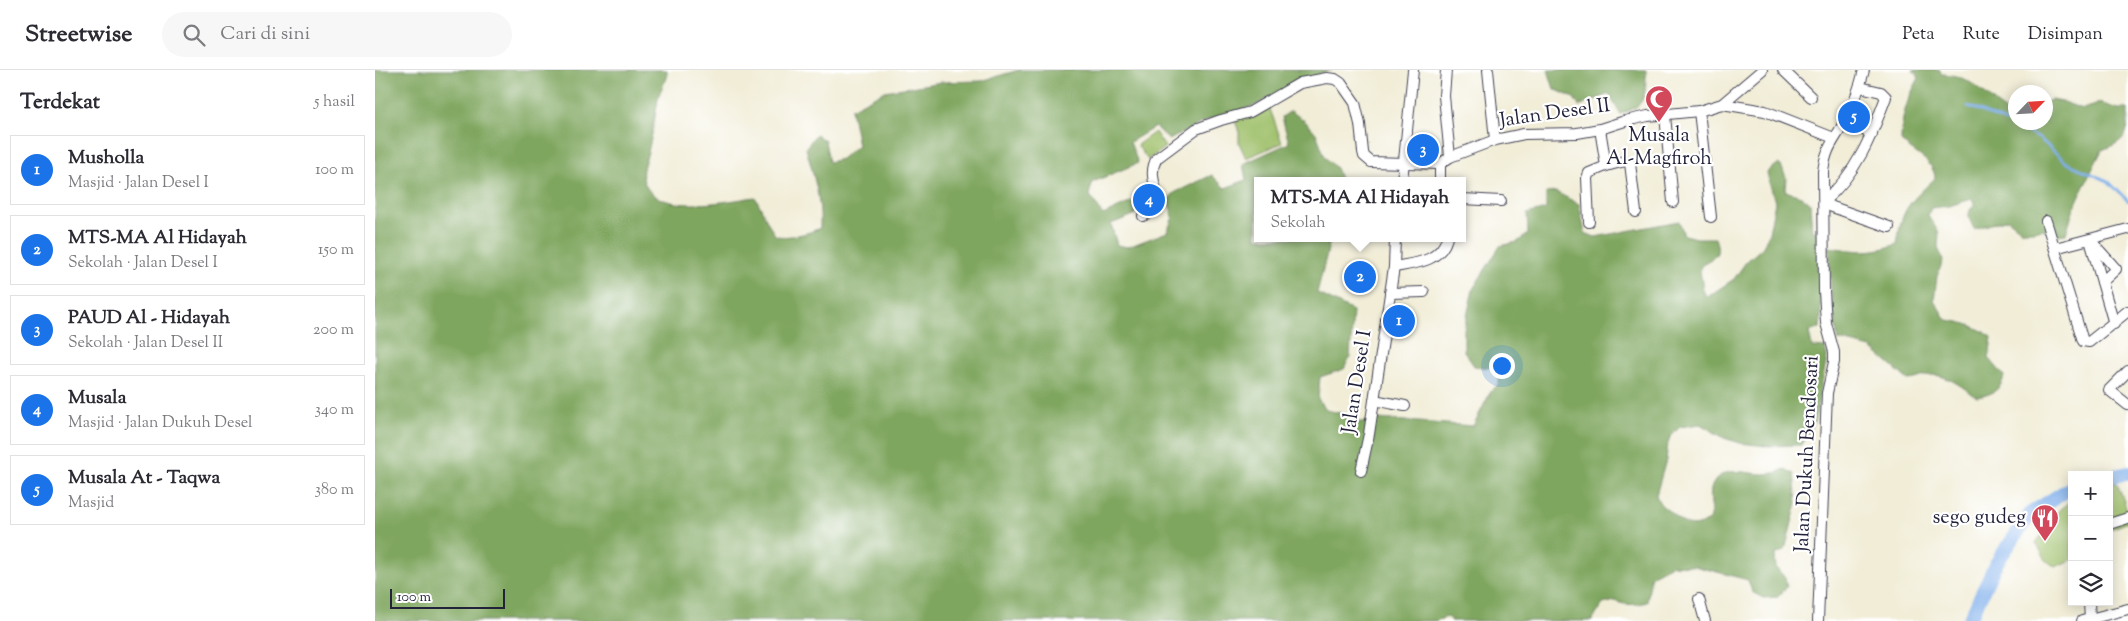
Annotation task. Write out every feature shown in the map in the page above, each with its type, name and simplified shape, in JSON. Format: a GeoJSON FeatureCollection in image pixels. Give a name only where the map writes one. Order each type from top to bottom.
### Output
{"type":"FeatureCollection","features":[{"type":"Feature","properties":{"kind":"street"},"geometry":{"type":"LineString","coordinates":[[1403,177],[1407,111],[1413,70]]}},
{"type":"Feature","properties":{"kind":"street"},"geometry":{"type":"LineString","coordinates":[[1446,70],[1444,96],[1450,157]]}},
{"type":"Feature","properties":{"kind":"street"},"geometry":{"type":"LineString","coordinates":[[1484,70],[1488,70],[1495,140]]}},
{"type":"Feature","properties":{"kind":"street","name":"Jalan Desel II"},"geometry":{"type":"LineString","coordinates":[[1440,164],[1450,157],[1495,140],[1524,134],[1577,133],[1600,129],[1625,121],[1699,111],[1722,104],[1762,70]]}},
{"type":"Feature","properties":{"kind":"street"},"geometry":{"type":"LineString","coordinates":[[1783,70],[1811,97]]}},
{"type":"Feature","properties":{"kind":"street","name":"Jalan Dukuh Bendosari"},"geometry":{"type":"LineString","coordinates":[[1818,621],[1827,393],[1834,362],[1834,352],[1826,323],[1824,290],[1823,172],[1825,154],[1845,121],[1860,87],[1864,70]]}},
{"type":"Feature","properties":{"kind":"street"},"geometry":{"type":"LineString","coordinates":[[1143,216],[1159,206],[1152,174],[1153,165],[1157,158],[1196,129],[1250,112],[1300,83],[1327,78],[1335,79],[1341,83],[1355,103],[1364,156],[1371,162],[1440,164],[1440,177]]}},
{"type":"Feature","properties":{"kind":"street"},"geometry":{"type":"LineString","coordinates":[[1860,87],[1881,92],[1885,97],[1872,134],[1851,171],[1836,191],[1824,202],[1889,227]]}},
{"type":"Feature","properties":{"kind":"street"},"geometry":{"type":"LineString","coordinates":[[1722,104],[1765,111],[1834,138]]}},
{"type":"Feature","properties":{"kind":"street"},"geometry":{"type":"LineString","coordinates":[[1699,111],[1711,217]]}},
{"type":"Feature","properties":{"kind":"street"},"geometry":{"type":"LineString","coordinates":[[1665,115],[1673,202]]}},
{"type":"Feature","properties":{"kind":"street"},"geometry":{"type":"LineString","coordinates":[[1845,121],[1872,134]]}},
{"type":"Feature","properties":{"kind":"street"},"geometry":{"type":"LineString","coordinates":[[1600,129],[1606,166]]}},
{"type":"Feature","properties":{"kind":"street"},"geometry":{"type":"LineString","coordinates":[[1589,222],[1587,178],[1589,173],[1625,161],[1629,163],[1636,212]]}},
{"type":"Feature","properties":{"kind":"street"},"geometry":{"type":"LineString","coordinates":[[1466,200],[1501,201]]}},
{"type":"Feature","properties":{"kind":"street"},"geometry":{"type":"LineString","coordinates":[[2046,221],[2083,341],[2089,342],[2128,311]]}},
{"type":"Feature","properties":{"kind":"street"},"geometry":{"type":"LineString","coordinates":[[2055,248],[2128,229]]}},
{"type":"Feature","properties":{"kind":"street"},"geometry":{"type":"LineString","coordinates":[[2090,240],[2114,324]]}},
{"type":"Feature","properties":{"kind":"street"},"geometry":{"type":"LineString","coordinates":[[2090,240],[2116,269],[2102,282]]}},
{"type":"Feature","properties":{"kind":"street","name":"Jalan Desel I"},"geometry":{"type":"LineString","coordinates":[[1361,472],[1395,267],[1395,242]]}},
{"type":"Feature","properties":{"kind":"street"},"geometry":{"type":"LineString","coordinates":[[1395,267],[1425,261],[1442,250],[1445,242]]}},
{"type":"Feature","properties":{"kind":"street"},"geometry":{"type":"LineString","coordinates":[[1390,293],[1425,292]]}},
{"type":"Feature","properties":{"kind":"street"},"geometry":{"type":"LineString","coordinates":[[2128,371],[2109,390],[2128,405]]}},
{"type":"Feature","properties":{"kind":"street"},"geometry":{"type":"LineString","coordinates":[[1374,400],[1405,406]]}},
{"type":"Feature","properties":{"kind":"street"},"geometry":{"type":"LineString","coordinates":[[2113,523],[2128,518]]}},
{"type":"Feature","properties":{"kind":"street"},"geometry":{"type":"LineString","coordinates":[[1699,599],[1705,621]]}},
{"type":"Feature","properties":{"kind":"street"},"geometry":{"type":"LineString","coordinates":[[2089,606],[2087,620],[2128,609]]}},
{"type":"Feature","properties":{"kind":"green space"},"geometry":{"type":"Polygon","coordinates":[[[375,70],[667,70],[658,99],[643,170],[643,178],[649,190],[660,198],[675,203],[709,203],[755,197],[776,236],[787,236],[798,235],[820,228],[818,198],[806,148],[816,134],[825,141],[829,162],[841,159],[858,145],[851,109],[885,91],[942,82],[981,81],[1019,70],[1332,70],[1304,79],[1256,105],[1205,121],[1169,140],[1155,127],[1130,142],[1138,163],[1093,182],[1089,194],[1103,215],[1131,202],[1135,205],[1137,212],[1134,215],[1111,224],[1117,245],[1128,247],[1167,232],[1173,217],[1168,200],[1174,193],[1212,175],[1225,188],[1246,180],[1243,164],[1289,143],[1282,117],[1291,111],[1306,122],[1316,133],[1325,157],[1336,168],[1339,177],[1254,177],[1254,242],[1331,242],[1317,293],[1353,311],[1350,357],[1344,369],[1320,377],[1318,399],[1326,410],[1345,414],[1350,424],[1378,419],[1473,426],[1491,391],[1499,384],[1500,369],[1474,366],[1464,351],[1464,329],[1473,289],[1500,246],[1517,242],[1528,234],[1527,214],[1546,209],[1546,193],[1556,192],[1579,204],[1585,233],[1595,237],[1679,221],[1684,235],[1697,238],[1715,238],[1717,252],[1700,270],[1703,290],[1707,297],[1734,279],[1746,262],[1763,247],[1769,233],[1775,202],[1767,174],[1768,171],[1778,164],[1781,166],[1786,177],[1785,191],[1801,196],[1810,203],[1812,231],[1820,232],[1821,319],[1820,328],[1809,332],[1812,347],[1825,348],[1827,357],[1814,424],[1802,445],[1766,446],[1740,443],[1724,438],[1700,424],[1680,427],[1670,437],[1666,460],[1656,495],[1661,504],[1676,517],[1685,524],[1694,526],[1710,519],[1711,488],[1718,477],[1725,473],[1766,474],[1777,473],[1785,469],[1794,474],[1797,503],[1785,550],[1775,555],[1776,568],[1785,577],[1787,587],[1778,597],[1763,598],[1752,592],[1748,580],[1694,566],[1672,565],[1651,576],[1647,602],[1623,604],[1615,601],[1603,604],[1592,621],[1451,621],[1447,617],[1435,621],[375,621],[375,70]]]}},
{"type":"Feature","properties":{"kind":"green space"},"geometry":{"type":"Polygon","coordinates":[[[1548,70],[1646,70],[1645,93],[1640,104],[1620,114],[1609,94],[1579,106],[1574,98],[1554,89],[1548,70]]]}},
{"type":"Feature","properties":{"kind":"green space"},"geometry":{"type":"Polygon","coordinates":[[[1913,70],[1940,70],[1941,74],[1953,75],[1964,79],[2008,112],[2008,130],[2053,130],[2053,100],[2083,109],[2100,103],[2118,109],[2128,109],[2128,125],[2125,136],[2117,143],[2102,150],[2077,202],[2066,234],[2057,235],[2042,229],[2023,231],[2008,219],[1974,229],[1968,216],[1974,205],[1972,199],[1949,206],[1931,208],[1928,215],[1939,233],[1938,247],[1943,261],[1937,276],[1934,300],[1946,320],[1971,325],[1992,337],[1989,358],[2004,376],[1998,389],[1977,397],[1944,377],[1928,375],[1908,380],[1871,348],[1838,340],[1832,309],[1829,247],[1863,251],[1897,244],[1901,221],[1908,206],[1935,178],[1931,166],[1901,141],[1905,108],[1919,78],[1913,70]]]}},
{"type":"Feature","properties":{"kind":"green space"},"geometry":{"type":"Polygon","coordinates":[[[1269,106],[1282,143],[1246,158],[1239,143],[1239,131],[1234,119],[1269,106]]]}},
{"type":"Feature","properties":{"kind":"green space"},"geometry":{"type":"Polygon","coordinates":[[[1155,132],[1165,147],[1148,160],[1137,145],[1155,132]]]}},
{"type":"Feature","properties":{"kind":"green space"},"geometry":{"type":"Polygon","coordinates":[[[2117,483],[2128,512],[2128,522],[2113,528],[2113,516],[2113,484],[2117,483]]]}},
{"type":"Feature","properties":{"kind":"green space"},"geometry":{"type":"Polygon","coordinates":[[[2068,503],[2068,562],[2055,567],[2046,560],[2036,543],[2060,509],[2068,503]]]}},
{"type":"Feature","properties":{"kind":"waterway"},"geometry":{"type":"LineString","coordinates":[[1968,106],[2040,139],[2067,163],[2108,181],[2128,201]]}},
{"type":"Feature","properties":{"kind":"waterway"},"geometry":{"type":"LineString","coordinates":[[2113,476],[2128,473]]}},
{"type":"Feature","properties":{"kind":"waterway"},"geometry":{"type":"LineString","coordinates":[[1969,621],[1995,565],[2031,513],[2068,490]]}},
{"type":"Feature","properties":{"kind":"place","name":"Musala At - Taqwa"},"geometry":{"type":"Point","coordinates":[1854,117]}},
{"type":"Feature","properties":{"kind":"place","name":"Musala Al-Magfiroh"},"geometry":{"type":"Point","coordinates":[1659,123]}},
{"type":"Feature","properties":{"kind":"place","name":"PAUD Al - Hidayah"},"geometry":{"type":"Point","coordinates":[1423,150]}},
{"type":"Feature","properties":{"kind":"place","name":"Musala"},"geometry":{"type":"Point","coordinates":[1149,200]}},
{"type":"Feature","properties":{"kind":"place","name":"MTS-MA Al Hidayah"},"geometry":{"type":"Point","coordinates":[1360,277]}},
{"type":"Feature","properties":{"kind":"place","name":"Musholla"},"geometry":{"type":"Point","coordinates":[1399,321]}},
{"type":"Feature","properties":{"kind":"place","name":"sego gudeg"},"geometry":{"type":"Point","coordinates":[2045,542]}}]}
